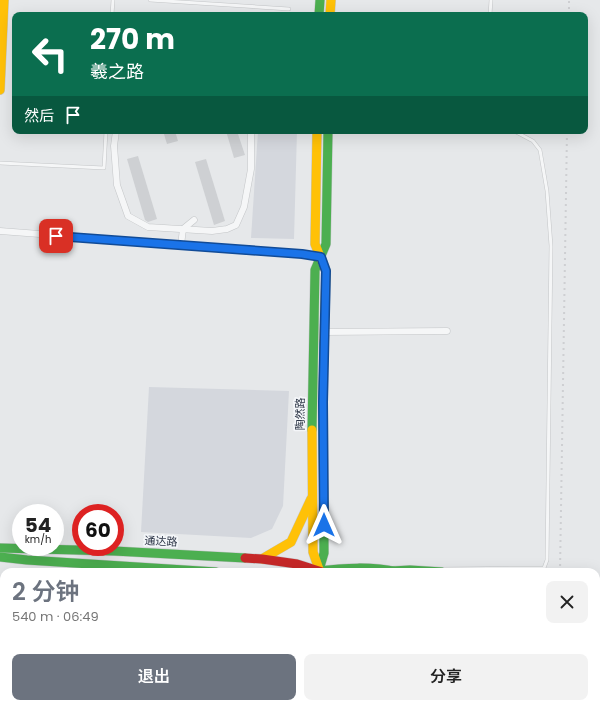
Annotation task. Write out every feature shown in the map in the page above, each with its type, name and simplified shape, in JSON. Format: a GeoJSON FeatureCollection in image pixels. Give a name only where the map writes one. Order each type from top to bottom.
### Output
{"type":"FeatureCollection","features":[{"type":"Feature","properties":{"kind":"main road"},"geometry":{"type":"LineString","coordinates":[[0,90],[4,0]]}},
{"type":"Feature","properties":{"kind":"main road"},"geometry":{"type":"LineString","coordinates":[[319,12],[320,0]]}},
{"type":"Feature","properties":{"kind":"main road"},"geometry":{"type":"LineString","coordinates":[[330,0],[330,12]]}},
{"type":"Feature","properties":{"kind":"main road","name":"陶然路"},"geometry":{"type":"LineString","coordinates":[[317,134],[315,244],[326,271],[323,402],[324,553],[319,568]]}},
{"type":"Feature","properties":{"kind":"main road","name":"陶然路"},"geometry":{"type":"LineString","coordinates":[[317,568],[313,552],[312,402],[315,270],[326,244],[328,134]]}},
{"type":"Feature","properties":{"kind":"main road"},"geometry":{"type":"LineString","coordinates":[[262,559],[291,542],[313,495]]}},
{"type":"Feature","properties":{"kind":"main road","name":"通达路"},"geometry":{"type":"LineString","coordinates":[[0,548],[114,551],[262,559],[297,564],[308,568]]}},
{"type":"Feature","properties":{"kind":"main road"},"geometry":{"type":"LineString","coordinates":[[0,557],[153,568]]}},
{"type":"Feature","properties":{"kind":"street"},"geometry":{"type":"LineString","coordinates":[[116,134],[114,146],[117,185],[128,216],[148,227],[212,231],[227,229],[236,225],[244,207],[251,169],[251,134]]}},
{"type":"Feature","properties":{"kind":"street"},"geometry":{"type":"LineString","coordinates":[[181,245],[183,229],[194,220]]}},
{"type":"Feature","properties":{"kind":"street"},"geometry":{"type":"LineString","coordinates":[[0,231],[302,254],[321,257]]}},
{"type":"Feature","properties":{"kind":"street"},"geometry":{"type":"LineString","coordinates":[[324,332],[447,331]]}},
{"type":"Feature","properties":{"kind":"lane"},"geometry":{"type":"LineString","coordinates":[[112,12],[113,0]]}},
{"type":"Feature","properties":{"kind":"lane"},"geometry":{"type":"LineString","coordinates":[[150,0],[195,1],[289,9]]}},
{"type":"Feature","properties":{"kind":"lane"},"geometry":{"type":"LineString","coordinates":[[490,12],[491,0]]}},
{"type":"Feature","properties":{"kind":"lane"},"geometry":{"type":"LineString","coordinates":[[0,163],[104,168],[106,134]]}},
{"type":"Feature","properties":{"kind":"lane"},"geometry":{"type":"LineString","coordinates":[[520,134],[533,141],[540,150],[546,191],[551,246],[547,560],[544,568]]}},
{"type":"Feature","properties":{"kind":"shaded area"},"geometry":{"type":"Polygon","coordinates":[[[258,134],[297,134],[294,239],[251,238],[258,134]]]}},
{"type":"Feature","properties":{"kind":"shaded area"},"geometry":{"type":"Polygon","coordinates":[[[149,387],[289,391],[283,506],[272,529],[251,538],[141,532],[149,387]]]}},
{"type":"Feature","properties":{"kind":"building"},"geometry":{"type":"Polygon","coordinates":[[[164,134],[176,134],[178,141],[167,144],[164,134]]]}},
{"type":"Feature","properties":{"kind":"building"},"geometry":{"type":"Polygon","coordinates":[[[227,134],[238,134],[245,155],[234,158],[227,134]]]}},
{"type":"Feature","properties":{"kind":"building"},"geometry":{"type":"Polygon","coordinates":[[[138,156],[157,219],[148,222],[145,220],[127,159],[138,156]]]}},
{"type":"Feature","properties":{"kind":"building"},"geometry":{"type":"Polygon","coordinates":[[[206,159],[225,221],[214,225],[195,162],[206,159]]]}},
{"type":"Feature","properties":{"kind":"railway"},"geometry":{"type":"LineString","coordinates":[[569,0],[569,12]]}},
{"type":"Feature","properties":{"kind":"railway"},"geometry":{"type":"LineString","coordinates":[[560,568],[567,134]]}},
{"type":"Feature","properties":{"kind":"traffic: fast"},"geometry":{"type":"LineString","coordinates":[[319,12],[320,0]]}},
{"type":"Feature","properties":{"kind":"traffic: fast"},"geometry":{"type":"LineString","coordinates":[[312,430],[315,270],[326,244],[328,134]]}},
{"type":"Feature","properties":{"kind":"traffic: fast"},"geometry":{"type":"LineString","coordinates":[[320,568],[324,553],[324,341]]}},
{"type":"Feature","properties":{"kind":"traffic: fast"},"geometry":{"type":"LineString","coordinates":[[0,548],[114,551],[245,558]]}},
{"type":"Feature","properties":{"kind":"traffic: fast"},"geometry":{"type":"LineString","coordinates":[[0,557],[153,568]]}},
{"type":"Feature","properties":{"kind":"traffic: slow"},"geometry":{"type":"LineString","coordinates":[[0,90],[4,0]]}},
{"type":"Feature","properties":{"kind":"traffic: slow"},"geometry":{"type":"LineString","coordinates":[[330,12],[331,0]]}},
{"type":"Feature","properties":{"kind":"traffic: slow"},"geometry":{"type":"LineString","coordinates":[[317,134],[315,244],[326,271],[324,341]]}},
{"type":"Feature","properties":{"kind":"traffic: slow"},"geometry":{"type":"LineString","coordinates":[[312,430],[313,552],[319,568]]}},
{"type":"Feature","properties":{"kind":"traffic: slow"},"geometry":{"type":"LineString","coordinates":[[262,559],[291,542],[311,499]]}},
{"type":"Feature","properties":{"kind":"traffic: jam"},"geometry":{"type":"LineString","coordinates":[[245,558],[297,564],[310,568]]}},
{"type":"Feature","properties":{"kind":"route"},"geometry":{"type":"LineString","coordinates":[[56,236],[302,254],[321,257],[326,271],[323,402],[324,525]]}}]}
